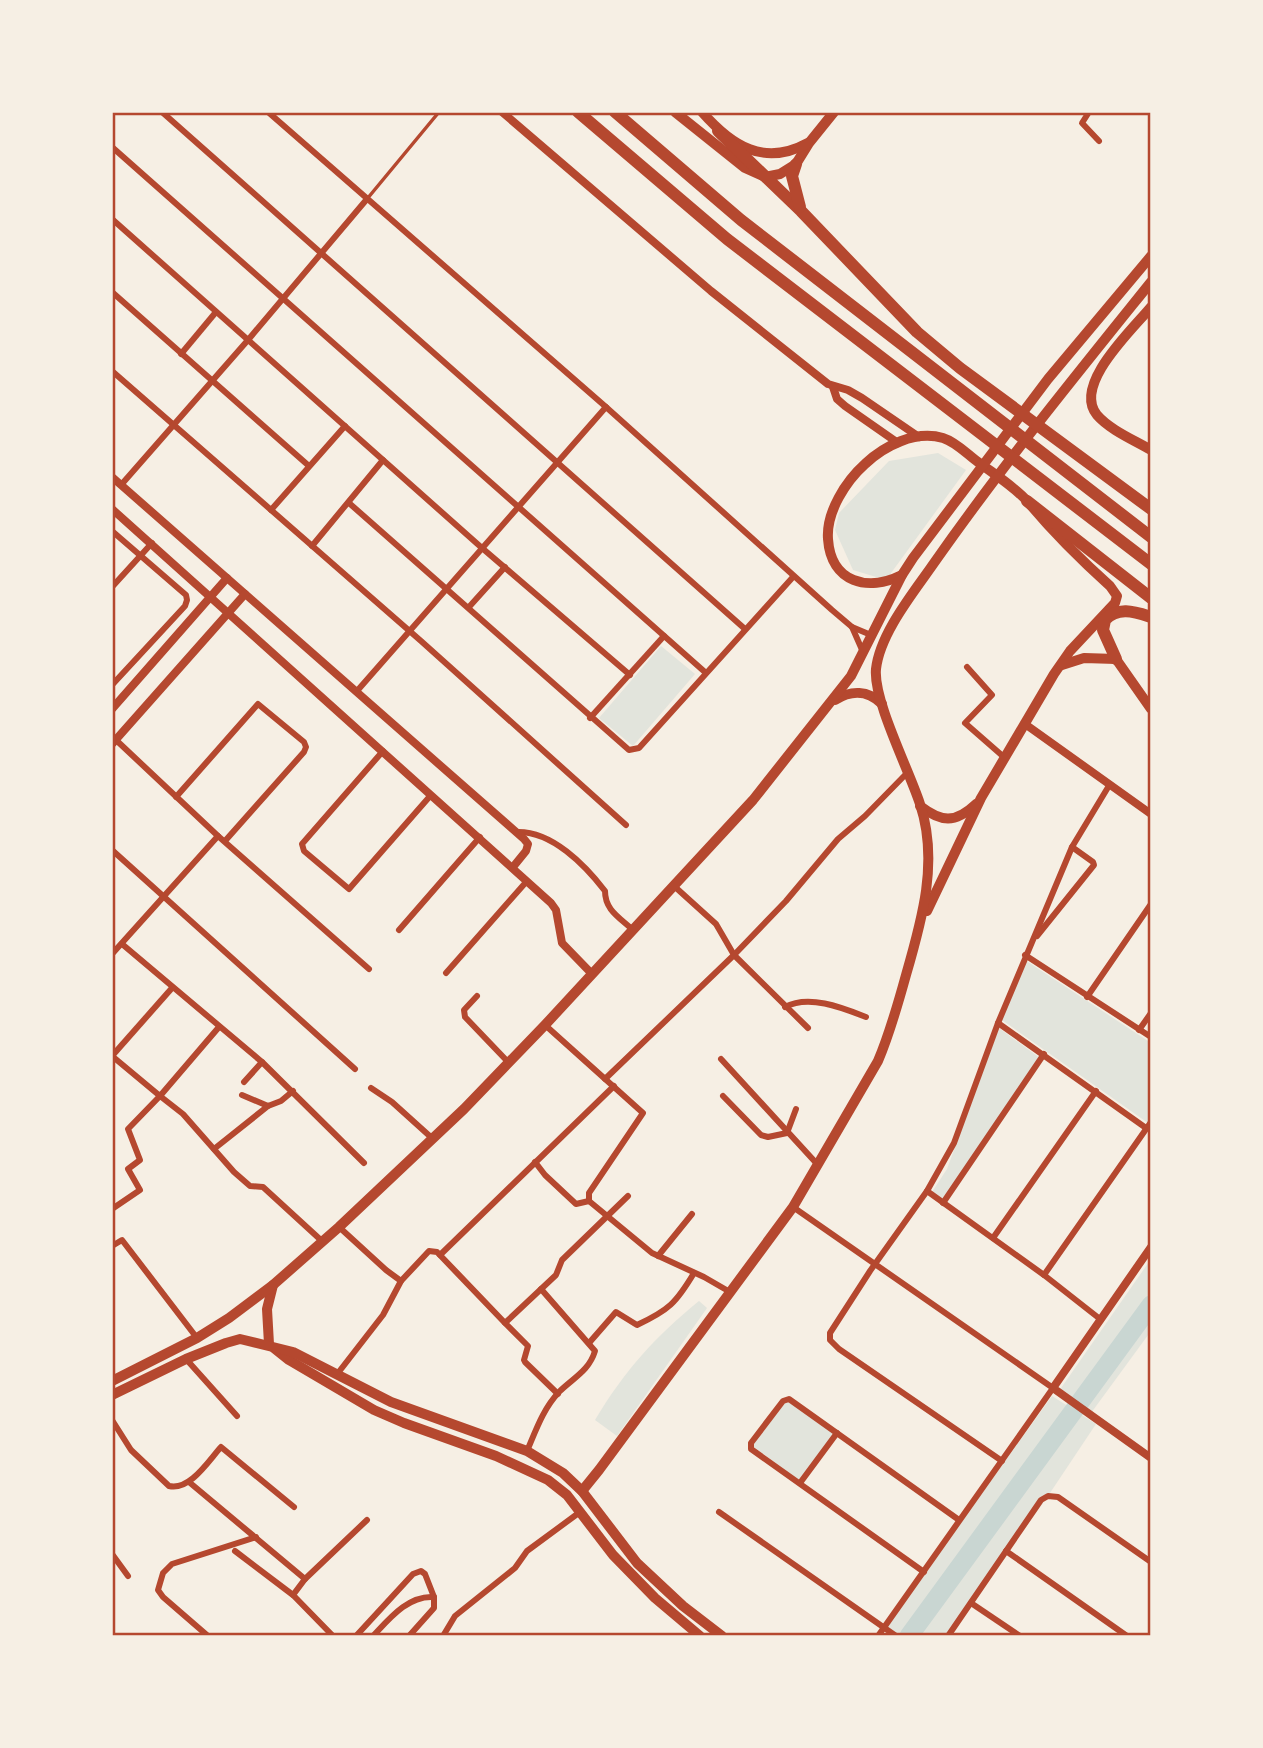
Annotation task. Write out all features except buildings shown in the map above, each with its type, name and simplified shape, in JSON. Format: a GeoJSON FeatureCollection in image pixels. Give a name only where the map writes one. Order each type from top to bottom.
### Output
{"type":"FeatureCollection","features":[{"type":"Feature","properties":{"kind":"highway"},"geometry":{"type":"LineString","coordinates":[[578,112],[727,239],[1151,564]]}},
{"type":"Feature","properties":{"kind":"highway"},"geometry":{"type":"LineString","coordinates":[[615,112],[741,220],[1151,537]]}},
{"type":"Feature","properties":{"kind":"highway"},"geometry":{"type":"LineString","coordinates":[[718,131],[802,211],[925,339],[960,368],[1151,509]]}},
{"type":"Feature","properties":{"kind":"highway"},"geometry":{"type":"LineString","coordinates":[[796,164],[792,176],[802,211]]}},
{"type":"Feature","properties":{"kind":"highway"},"geometry":{"type":"LineString","coordinates":[[1027,501],[1151,598]]}},
{"type":"Feature","properties":{"kind":"highway"},"geometry":{"type":"LineString","coordinates":[[1116,659],[1103,630],[1105,620],[1114,613],[1130,610],[1151,617]]}},
{"type":"Feature","properties":{"kind":"main road"},"geometry":{"type":"LineString","coordinates":[[676,112],[737,162],[765,177],[780,174],[796,164],[834,112]]}},
{"type":"Feature","properties":{"kind":"main road"},"geometry":{"type":"LineString","coordinates":[[702,112],[718,131],[749,150],[762,154],[793,152],[809,143]]}},
{"type":"Feature","properties":{"kind":"main road"},"geometry":{"type":"LineString","coordinates":[[112,1381],[197,1338],[229,1318],[274,1285],[323,1242],[509,1063],[674,886],[753,800],[851,676],[902,575],[1035,396],[1151,256]]}},
{"type":"Feature","properties":{"kind":"main road"},"geometry":{"type":"LineString","coordinates":[[582,1490],[793,1207],[887,1041],[921,923],[928,849],[920,806],[877,686],[876,672],[885,641],[918,587],[977,502],[1151,282]]}},
{"type":"Feature","properties":{"kind":"main road"},"geometry":{"type":"LineString","coordinates":[[1151,307],[1097,373],[1091,386],[1090,399],[1094,411],[1103,421],[1151,450]]}},
{"type":"Feature","properties":{"kind":"main road"},"geometry":{"type":"LineString","coordinates":[[902,575],[877,584],[862,584],[852,580],[836,562],[828,538],[833,513],[850,481],[872,458],[898,443],[935,436],[951,442],[1027,501],[1054,534],[1110,586],[1117,596],[1115,603],[1060,666],[1025,724],[981,799],[921,923]]}},
{"type":"Feature","properties":{"kind":"main road"},"geometry":{"type":"LineString","coordinates":[[1060,666],[1074,659],[1116,659],[1151,709]]}},
{"type":"Feature","properties":{"kind":"main road"},"geometry":{"type":"LineString","coordinates":[[822,711],[840,697],[856,692],[870,695],[882,704]]}},
{"type":"Feature","properties":{"kind":"main road"},"geometry":{"type":"LineString","coordinates":[[920,806],[939,818],[950,819],[964,814],[981,799]]}},
{"type":"Feature","properties":{"kind":"main road"},"geometry":{"type":"LineString","coordinates":[[274,1285],[267,1309],[269,1344],[289,1360],[374,1410],[496,1456],[548,1480],[567,1495],[613,1555],[656,1598],[700,1636]]}},
{"type":"Feature","properties":{"kind":"main road"},"geometry":{"type":"LineString","coordinates":[[112,1395],[212,1347],[240,1339],[293,1352],[411,1411],[527,1451],[564,1473],[582,1490],[637,1563],[683,1606],[722,1636]]}},
{"type":"Feature","properties":{"kind":"main road"},"geometry":{"type":"LineString","coordinates":[[496,1456],[502,1441]]}},
{"type":"Feature","properties":{"kind":"street"},"geometry":{"type":"LineString","coordinates":[[162,112],[745,629]]}},
{"type":"Feature","properties":{"kind":"street"},"geometry":{"type":"LineString","coordinates":[[268,112],[606,407],[793,576],[852,627],[872,636]]}},
{"type":"Feature","properties":{"kind":"street"},"geometry":{"type":"LineString","coordinates":[[502,112],[711,291],[833,387],[848,390],[862,398],[919,437]]}},
{"type":"Feature","properties":{"kind":"street"},"geometry":{"type":"LineString","coordinates":[[1089,112],[1082,123],[1099,141]]}},
{"type":"Feature","properties":{"kind":"street"},"geometry":{"type":"LineString","coordinates":[[113,152],[284,298],[706,673]]}},
{"type":"Feature","properties":{"kind":"street"},"geometry":{"type":"LineString","coordinates":[[121,485],[367,199]]}},
{"type":"Feature","properties":{"kind":"street"},"geometry":{"type":"LineString","coordinates":[[112,219],[482,548],[630,675]]}},
{"type":"Feature","properties":{"kind":"street"},"geometry":{"type":"LineString","coordinates":[[112,292],[309,467]]}},
{"type":"Feature","properties":{"kind":"street"},"geometry":{"type":"LineString","coordinates":[[181,354],[216,312]]}},
{"type":"Feature","properties":{"kind":"street"},"geometry":{"type":"LineString","coordinates":[[112,371],[626,825]]}},
{"type":"Feature","properties":{"kind":"street"},"geometry":{"type":"LineString","coordinates":[[833,387],[837,398],[845,406],[898,443]]}},
{"type":"Feature","properties":{"kind":"street"},"geometry":{"type":"LineString","coordinates":[[358,691],[446,587],[606,407]]}},
{"type":"Feature","properties":{"kind":"street"},"geometry":{"type":"LineString","coordinates":[[271,510],[345,426]]}},
{"type":"Feature","properties":{"kind":"street"},"geometry":{"type":"LineString","coordinates":[[312,546],[383,460]]}},
{"type":"Feature","properties":{"kind":"street"},"geometry":{"type":"LineString","coordinates":[[112,477],[517,832],[528,844],[526,851],[513,867]]}},
{"type":"Feature","properties":{"kind":"street"},"geometry":{"type":"LineString","coordinates":[[349,503],[629,750],[639,748],[793,576]]}},
{"type":"Feature","properties":{"kind":"street"},"geometry":{"type":"LineString","coordinates":[[112,509],[513,867],[554,907],[562,943],[592,974]]}},
{"type":"Feature","properties":{"kind":"street"},"geometry":{"type":"LineString","coordinates":[[112,531],[186,595],[187,600],[112,685]]}},
{"type":"Feature","properties":{"kind":"street"},"geometry":{"type":"LineString","coordinates":[[112,587],[152,543]]}},
{"type":"Feature","properties":{"kind":"street"},"geometry":{"type":"LineString","coordinates":[[469,607],[505,567]]}},
{"type":"Feature","properties":{"kind":"street"},"geometry":{"type":"LineString","coordinates":[[112,709],[227,578]]}},
{"type":"Feature","properties":{"kind":"street"},"geometry":{"type":"LineString","coordinates":[[245,594],[114,742],[369,969]]}},
{"type":"Feature","properties":{"kind":"street"},"geometry":{"type":"LineString","coordinates":[[852,627],[863,654]]}},
{"type":"Feature","properties":{"kind":"street"},"geometry":{"type":"LineString","coordinates":[[590,718],[664,636]]}},
{"type":"Feature","properties":{"kind":"street"},"geometry":{"type":"LineString","coordinates":[[967,667],[992,695],[965,723],[1005,758]]}},
{"type":"Feature","properties":{"kind":"street"},"geometry":{"type":"LineString","coordinates":[[112,954],[117,945],[304,752],[304,741],[258,704],[176,797]]}},
{"type":"Feature","properties":{"kind":"street"},"geometry":{"type":"LineString","coordinates":[[1025,724],[1151,814]]}},
{"type":"Feature","properties":{"kind":"street"},"geometry":{"type":"LineString","coordinates":[[383,751],[301,848],[347,888],[351,888],[431,795]]}},
{"type":"Feature","properties":{"kind":"street"},"geometry":{"type":"LineString","coordinates":[[604,1079],[734,955],[786,901],[838,839],[908,772]]}},
{"type":"Feature","properties":{"kind":"street"},"geometry":{"type":"LineString","coordinates":[[1002,1461],[839,1349],[830,1340],[831,1328],[927,1191],[959,1132],[1025,955],[1072,847],[1110,784]]}},
{"type":"Feature","properties":{"kind":"street"},"geometry":{"type":"LineString","coordinates":[[517,832],[537,834],[572,856],[605,891],[605,900],[609,907],[633,930]]}},
{"type":"Feature","properties":{"kind":"street"},"geometry":{"type":"LineString","coordinates":[[399,930],[480,837]]}},
{"type":"Feature","properties":{"kind":"street"},"geometry":{"type":"LineString","coordinates":[[1030,945],[1094,865],[1072,847]]}},
{"type":"Feature","properties":{"kind":"street"},"geometry":{"type":"LineString","coordinates":[[112,850],[355,1069]]}},
{"type":"Feature","properties":{"kind":"street"},"geometry":{"type":"LineString","coordinates":[[446,973],[527,881]]}},
{"type":"Feature","properties":{"kind":"street"},"geometry":{"type":"LineString","coordinates":[[674,886],[716,924],[734,955],[808,1028]]}},
{"type":"Feature","properties":{"kind":"street"},"geometry":{"type":"LineString","coordinates":[[1087,997],[1151,904]]}},
{"type":"Feature","properties":{"kind":"street"},"geometry":{"type":"LineString","coordinates":[[117,945],[262,1062],[364,1163]]}},
{"type":"Feature","properties":{"kind":"street"},"geometry":{"type":"LineString","coordinates":[[1025,955],[1151,1038]]}},
{"type":"Feature","properties":{"kind":"street"},"geometry":{"type":"LineString","coordinates":[[172,988],[112,1056],[183,1114],[247,1184],[263,1188],[323,1242]]}},
{"type":"Feature","properties":{"kind":"street"},"geometry":{"type":"LineString","coordinates":[[477,996],[464,1010],[465,1017],[509,1063]]}},
{"type":"Feature","properties":{"kind":"street"},"geometry":{"type":"LineString","coordinates":[[785,1007],[806,1001],[848,1010],[866,1017]]}},
{"type":"Feature","properties":{"kind":"street"},"geometry":{"type":"LineString","coordinates":[[1139,1030],[1151,1013]]}},
{"type":"Feature","properties":{"kind":"street"},"geometry":{"type":"LineString","coordinates":[[999,1023],[1149,1125],[1044,1275]]}},
{"type":"Feature","properties":{"kind":"street"},"geometry":{"type":"LineString","coordinates":[[545,1025],[643,1113],[589,1193],[589,1201],[658,1256],[730,1292]]}},
{"type":"Feature","properties":{"kind":"street"},"geometry":{"type":"LineString","coordinates":[[112,1209],[140,1190],[128,1168],[140,1160],[128,1129],[219,1027]]}},
{"type":"Feature","properties":{"kind":"street"},"geometry":{"type":"LineString","coordinates":[[943,1203],[1044,1054]]}},
{"type":"Feature","properties":{"kind":"street"},"geometry":{"type":"LineString","coordinates":[[721,1059],[818,1165]]}},
{"type":"Feature","properties":{"kind":"street"},"geometry":{"type":"LineString","coordinates":[[244,1082],[262,1062]]}},
{"type":"Feature","properties":{"kind":"street"},"geometry":{"type":"LineString","coordinates":[[440,1255],[614,1086]]}},
{"type":"Feature","properties":{"kind":"street"},"geometry":{"type":"LineString","coordinates":[[371,1088],[392,1102],[433,1139]]}},
{"type":"Feature","properties":{"kind":"street"},"geometry":{"type":"LineString","coordinates":[[214,1149],[268,1106],[281,1101],[293,1091]]}},
{"type":"Feature","properties":{"kind":"street"},"geometry":{"type":"LineString","coordinates":[[993,1238],[1096,1091]]}},
{"type":"Feature","properties":{"kind":"street"},"geometry":{"type":"LineString","coordinates":[[242,1094],[268,1106]]}},
{"type":"Feature","properties":{"kind":"street"},"geometry":{"type":"LineString","coordinates":[[723,1096],[761,1135],[768,1137],[787,1133]]}},
{"type":"Feature","properties":{"kind":"street"},"geometry":{"type":"LineString","coordinates":[[281,1101],[288,1108]]}},
{"type":"Feature","properties":{"kind":"street"},"geometry":{"type":"LineString","coordinates":[[787,1133],[796,1109]]}},
{"type":"Feature","properties":{"kind":"street"},"geometry":{"type":"LineString","coordinates":[[535,1162],[576,1204],[589,1201]]}},
{"type":"Feature","properties":{"kind":"street"},"geometry":{"type":"LineString","coordinates":[[927,1191],[1100,1319]]}},
{"type":"Feature","properties":{"kind":"street"},"geometry":{"type":"LineString","coordinates":[[505,1323],[556,1275],[562,1260],[628,1196]]}},
{"type":"Feature","properties":{"kind":"street"},"geometry":{"type":"LineString","coordinates":[[793,1207],[1151,1458]]}},
{"type":"Feature","properties":{"kind":"street"},"geometry":{"type":"LineString","coordinates":[[658,1256],[692,1214]]}},
{"type":"Feature","properties":{"kind":"street"},"geometry":{"type":"LineString","coordinates":[[340,1227],[401,1281]]}},
{"type":"Feature","properties":{"kind":"street"},"geometry":{"type":"LineString","coordinates":[[112,1246],[122,1240],[197,1338]]}},
{"type":"Feature","properties":{"kind":"street"},"geometry":{"type":"LineString","coordinates":[[878,1636],[1151,1247]]}},
{"type":"Feature","properties":{"kind":"street"},"geometry":{"type":"LineString","coordinates":[[338,1373],[383,1315],[401,1281],[429,1251],[440,1255],[528,1346],[525,1362],[558,1394]]}},
{"type":"Feature","properties":{"kind":"street"},"geometry":{"type":"LineString","coordinates":[[589,1343],[616,1312],[637,1325],[659,1315],[679,1298],[694,1273]]}},
{"type":"Feature","properties":{"kind":"street"},"geometry":{"type":"LineString","coordinates":[[527,1451],[538,1425],[558,1394],[591,1365],[596,1352],[541,1289]]}},
{"type":"Feature","properties":{"kind":"street"},"geometry":{"type":"LineString","coordinates":[[186,1359],[237,1416]]}},
{"type":"Feature","properties":{"kind":"street"},"geometry":{"type":"LineString","coordinates":[[924,1572],[751,1449],[750,1445],[785,1399],[791,1401],[960,1520]]}},
{"type":"Feature","properties":{"kind":"street"},"geometry":{"type":"LineString","coordinates":[[112,1420],[131,1450],[163,1482],[176,1487],[189,1482],[221,1447],[294,1507]]}},
{"type":"Feature","properties":{"kind":"street"},"geometry":{"type":"LineString","coordinates":[[800,1483],[837,1433]]}},
{"type":"Feature","properties":{"kind":"street"},"geometry":{"type":"LineString","coordinates":[[189,1482],[305,1579]]}},
{"type":"Feature","properties":{"kind":"street"},"geometry":{"type":"LineString","coordinates":[[948,1636],[1041,1500],[1048,1496],[1058,1497],[1151,1562]]}},
{"type":"Feature","properties":{"kind":"street"},"geometry":{"type":"LineString","coordinates":[[443,1636],[455,1616],[515,1568],[527,1551],[580,1512]]}},
{"type":"Feature","properties":{"kind":"street"},"geometry":{"type":"LineString","coordinates":[[719,1512],[895,1635]]}},
{"type":"Feature","properties":{"kind":"street"},"geometry":{"type":"LineString","coordinates":[[293,1595],[305,1579],[367,1520]]}},
{"type":"Feature","properties":{"kind":"street"},"geometry":{"type":"LineString","coordinates":[[208,1636],[158,1590],[163,1573],[172,1563],[256,1537]]}},
{"type":"Feature","properties":{"kind":"street"},"geometry":{"type":"LineString","coordinates":[[235,1551],[293,1595],[333,1636]]}},
{"type":"Feature","properties":{"kind":"street"},"geometry":{"type":"LineString","coordinates":[[1006,1551],[1127,1636]]}},
{"type":"Feature","properties":{"kind":"street"},"geometry":{"type":"LineString","coordinates":[[112,1554],[128,1576]]}},
{"type":"Feature","properties":{"kind":"street"},"geometry":{"type":"LineString","coordinates":[[356,1636],[417,1571],[425,1574],[434,1608],[409,1636]]}},
{"type":"Feature","properties":{"kind":"street"},"geometry":{"type":"LineString","coordinates":[[373,1636],[398,1611],[415,1600],[433,1597]]}},
{"type":"Feature","properties":{"kind":"street"},"geometry":{"type":"LineString","coordinates":[[971,1603],[1020,1636]]}},
{"type":"Feature","properties":{"kind":"lane"},"geometry":{"type":"LineString","coordinates":[[367,199],[439,112]]}},
{"type":"Feature","properties":{"kind":"shaded area"},"geometry":{"type":"Polygon","coordinates":[[[938,453],[966,470],[886,580],[853,570],[835,530],[839,513],[889,461],[938,453]]]}},
{"type":"Feature","properties":{"kind":"shaded area"},"geometry":{"type":"Polygon","coordinates":[[[661,646],[695,674],[633,746],[599,718],[661,646]]]}},
{"type":"Feature","properties":{"kind":"shaded area"},"geometry":{"type":"Polygon","coordinates":[[[1025,960],[1151,1043],[1151,1119],[1148,1123],[1002,1020],[1025,960]]]}},
{"type":"Feature","properties":{"kind":"shaded area"},"geometry":{"type":"Polygon","coordinates":[[[999,1028],[1040,1058],[944,1200],[932,1192],[947,1169],[999,1028]]]}},
{"type":"Feature","properties":{"kind":"shaded area"},"geometry":{"type":"Polygon","coordinates":[[[1151,1259],[1151,1300],[1075,1405],[1059,1391],[1151,1259]]]}},
{"type":"Feature","properties":{"kind":"shaded area"},"geometry":{"type":"Polygon","coordinates":[[[699,1301],[707,1308],[617,1436],[595,1420],[642,1355],[699,1301]]]}},
{"type":"Feature","properties":{"kind":"shaded area"},"geometry":{"type":"Polygon","coordinates":[[[1151,1314],[1151,1331],[1091,1413],[1082,1409],[1151,1314]]]}},
{"type":"Feature","properties":{"kind":"shaded area"},"geometry":{"type":"Polygon","coordinates":[[[1052,1396],[1096,1424],[948,1636],[893,1636],[885,1628],[1052,1396]]]}},
{"type":"Feature","properties":{"kind":"shaded area"},"geometry":{"type":"Polygon","coordinates":[[[787,1401],[835,1433],[800,1481],[751,1445],[787,1401]]]}},
{"type":"Feature","properties":{"kind":"waterway"},"geometry":{"type":"LineString","coordinates":[[909,1636],[1151,1305]]}}]}
